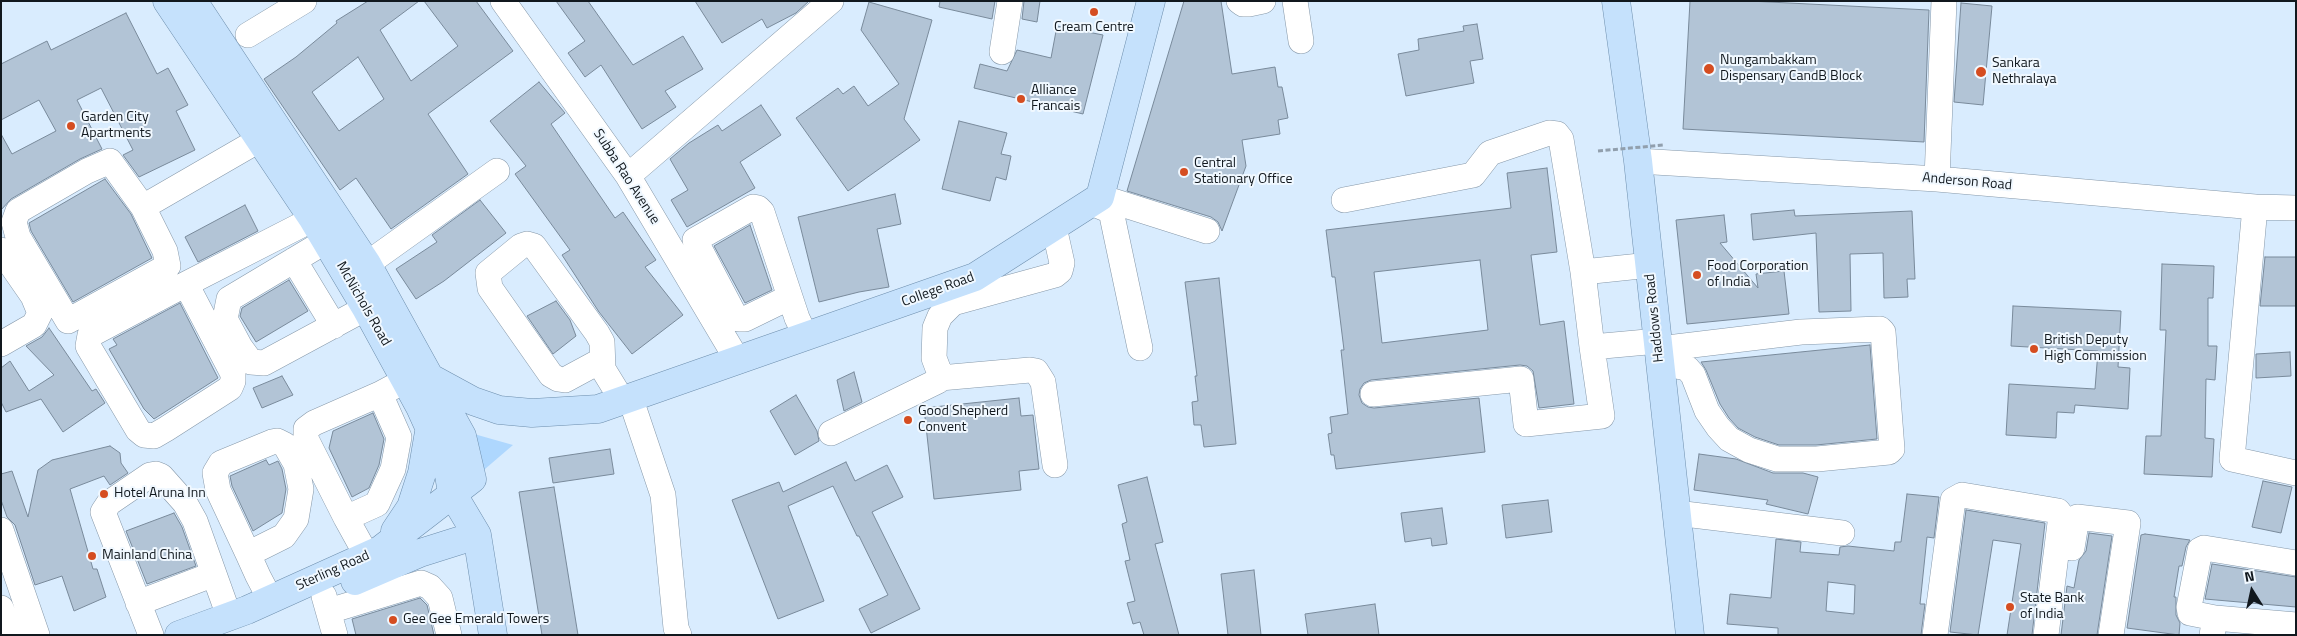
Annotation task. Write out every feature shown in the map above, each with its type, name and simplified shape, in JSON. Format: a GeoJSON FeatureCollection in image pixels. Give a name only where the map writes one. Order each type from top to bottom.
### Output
{"type":"FeatureCollection","features":[{"type":"Feature","properties":{"kind":"main road","name":"McNichols Road"},"geometry":{"type":"LineString","coordinates":[[167,1],[319,230],[366,308],[417,378]]}},
{"type":"Feature","properties":{"kind":"main road","name":"McNichols Road"},"geometry":{"type":"LineString","coordinates":[[193,1],[367,264],[417,378]]}},
{"type":"Feature","properties":{"kind":"main road"},"geometry":{"type":"LineString","coordinates":[[1096,200],[1150,1]]}},
{"type":"Feature","properties":{"kind":"main road","name":"Haddows Road"},"geometry":{"type":"LineString","coordinates":[[1616,1],[1638,161],[1690,635]]}},
{"type":"Feature","properties":{"kind":"main road","name":"College Road"},"geometry":{"type":"LineString","coordinates":[[616,402],[975,277],[1096,200]]}},
{"type":"Feature","properties":{"kind":"main road"},"geometry":{"type":"LineString","coordinates":[[417,378],[500,410],[532,414],[616,402]]}},
{"type":"Feature","properties":{"kind":"main road"},"geometry":{"type":"LineString","coordinates":[[417,378],[439,421],[448,469],[462,486],[477,535],[493,635]]}},
{"type":"Feature","properties":{"kind":"main road"},"geometry":{"type":"LineString","coordinates":[[376,551],[410,507],[439,421],[474,401]]}},
{"type":"Feature","properties":{"kind":"main road","name":"Sterling Road"},"geometry":{"type":"LineString","coordinates":[[231,625],[270,599],[376,551],[462,486]]}},
{"type":"Feature","properties":{"kind":"main road","name":"Sterling Road"},"geometry":{"type":"LineString","coordinates":[[178,635],[327,604],[420,553],[477,535]]}},
{"type":"Feature","properties":{"kind":"street"},"geometry":{"type":"LineString","coordinates":[[248,35],[304,1]]}},
{"type":"Feature","properties":{"kind":"street","name":"Subba Rao Avenue"},"geometry":{"type":"LineString","coordinates":[[503,1],[628,176],[738,361]]}},
{"type":"Feature","properties":{"kind":"street"},"geometry":{"type":"LineString","coordinates":[[628,176],[831,1]]}},
{"type":"Feature","properties":{"kind":"street"},"geometry":{"type":"LineString","coordinates":[[1002,52],[1010,1]]}},
{"type":"Feature","properties":{"kind":"street"},"geometry":{"type":"LineString","coordinates":[[1240,1],[1243,4],[1263,1]]}},
{"type":"Feature","properties":{"kind":"street"},"geometry":{"type":"LineString","coordinates":[[1295,1],[1301,41]]}},
{"type":"Feature","properties":{"kind":"street"},"geometry":{"type":"LineString","coordinates":[[1937,179],[1944,1]]}},
{"type":"Feature","properties":{"kind":"street"},"geometry":{"type":"LineString","coordinates":[[1344,200],[1473,175],[1490,153],[1549,133],[1557,134],[1561,139],[1583,272],[1602,416],[1526,424],[1521,379],[1373,394]]}},
{"type":"Feature","properties":{"kind":"street"},"geometry":{"type":"LineString","coordinates":[[143,207],[259,140]]}},
{"type":"Feature","properties":{"kind":"street"},"geometry":{"type":"LineString","coordinates":[[110,160],[143,207],[166,252],[168,266],[68,321],[18,237],[14,222],[18,211],[87,171],[110,160]]}},
{"type":"Feature","properties":{"kind":"street","name":"Anderson Road"},"geometry":{"type":"LineString","coordinates":[[1638,161],[1937,179],[2255,207],[2296,208]]}},
{"type":"Feature","properties":{"kind":"street"},"geometry":{"type":"LineString","coordinates":[[367,264],[497,171]]}},
{"type":"Feature","properties":{"kind":"street"},"geometry":{"type":"LineString","coordinates":[[1096,200],[1207,231]]}},
{"type":"Feature","properties":{"kind":"street"},"geometry":{"type":"LineString","coordinates":[[1096,200],[1111,211],[1140,348]]}},
{"type":"Feature","properties":{"kind":"street"},"geometry":{"type":"LineString","coordinates":[[672,249],[753,207],[758,208],[762,212],[790,297],[806,337]]}},
{"type":"Feature","properties":{"kind":"street"},"geometry":{"type":"LineString","coordinates":[[2255,207],[2232,459],[2296,473]]}},
{"type":"Feature","properties":{"kind":"street"},"geometry":{"type":"LineString","coordinates":[[940,378],[934,358],[933,338],[940,316],[956,301],[1056,275],[1060,271],[1062,263],[1054,227]]}},
{"type":"Feature","properties":{"kind":"street"},"geometry":{"type":"LineString","coordinates":[[319,230],[295,259],[229,299],[225,319],[240,347],[250,362],[264,363],[366,308]]}},
{"type":"Feature","properties":{"kind":"street"},"geometry":{"type":"LineString","coordinates":[[186,284],[233,374],[233,381],[230,388],[166,429],[154,436],[144,435],[138,430],[88,346],[90,335],[186,284],[319,230]]}},
{"type":"Feature","properties":{"kind":"street"},"geometry":{"type":"LineString","coordinates":[[698,237],[695,240],[735,316],[739,319],[745,319],[790,297]]}},
{"type":"Feature","properties":{"kind":"street"},"geometry":{"type":"LineString","coordinates":[[602,360],[565,380],[551,375],[490,288],[488,273],[521,246],[527,244],[534,246],[598,333],[602,342],[604,369],[616,402],[663,495],[678,635]]}},
{"type":"Feature","properties":{"kind":"street"},"geometry":{"type":"LineString","coordinates":[[1,344],[34,325],[40,313],[33,296],[4,258]]}},
{"type":"Feature","properties":{"kind":"street"},"geometry":{"type":"LineString","coordinates":[[295,259],[337,325]]}},
{"type":"Feature","properties":{"kind":"street"},"geometry":{"type":"LineString","coordinates":[[1583,272],[1650,265]]}},
{"type":"Feature","properties":{"kind":"street"},"geometry":{"type":"LineString","coordinates":[[1592,347],[1659,351],[1801,332],[1880,329],[1883,332],[1892,449],[1889,452],[1817,460],[1778,459],[1749,450],[1729,439],[1718,427],[1708,411],[1693,375],[1687,368],[1659,351]]}},
{"type":"Feature","properties":{"kind":"street"},"geometry":{"type":"LineString","coordinates":[[831,433],[938,381],[940,378],[1030,370],[1036,371],[1042,382],[1055,464]]}},
{"type":"Feature","properties":{"kind":"street"},"geometry":{"type":"LineString","coordinates":[[376,551],[346,518],[306,439],[306,430],[314,423],[417,378]]}},
{"type":"Feature","properties":{"kind":"street"},"geometry":{"type":"LineString","coordinates":[[346,518],[377,504],[393,470],[399,437],[380,394]]}},
{"type":"Feature","properties":{"kind":"street"},"geometry":{"type":"LineString","coordinates":[[151,635],[103,512],[109,503],[150,475],[156,474],[185,503],[195,521],[231,625]]}},
{"type":"Feature","properties":{"kind":"street"},"geometry":{"type":"LineString","coordinates":[[1935,635],[1953,500],[1962,496],[2058,511],[2061,515],[2046,635]]}},
{"type":"Feature","properties":{"kind":"street"},"geometry":{"type":"LineString","coordinates":[[1676,513],[1842,533]]}},
{"type":"Feature","properties":{"kind":"street"},"geometry":{"type":"LineString","coordinates":[[2059,635],[2077,517],[2128,523],[2111,635]]}},
{"type":"Feature","properties":{"kind":"street"},"geometry":{"type":"LineString","coordinates":[[2122,635],[2135,527]]}},
{"type":"Feature","properties":{"kind":"street"},"geometry":{"type":"LineString","coordinates":[[1,530],[37,635]]}},
{"type":"Feature","properties":{"kind":"street"},"geometry":{"type":"LineString","coordinates":[[2296,563],[2204,548],[2200,550],[2189,607],[2190,613],[2213,626],[2296,626]]}},
{"type":"Feature","properties":{"kind":"street"},"geometry":{"type":"LineString","coordinates":[[248,554],[270,599]]}},
{"type":"Feature","properties":{"kind":"street"},"geometry":{"type":"LineString","coordinates":[[138,603],[214,574]]}},
{"type":"Feature","properties":{"kind":"street"},"geometry":{"type":"LineString","coordinates":[[336,635],[327,604],[421,583],[430,587],[440,598],[449,635]]}},
{"type":"Feature","properties":{"kind":"street"},"geometry":{"type":"LineString","coordinates":[[1,608],[12,635]]}},
{"type":"Feature","properties":{"kind":"path"},"geometry":{"type":"LineString","coordinates":[[1598,151],[1664,145]]}},
{"type":"Feature","properties":{"kind":"shaded area"},"geometry":{"type":"Polygon","coordinates":[[[467,432],[513,445],[471,481],[467,432]]]}},
{"type":"Feature","properties":{"kind":"building"},"geometry":{"type":"Polygon","coordinates":[[[368,1],[419,1],[380,30],[411,81],[458,46],[424,1],[476,1],[513,51],[428,114],[468,174],[391,229],[356,178],[340,190],[264,79],[296,57],[337,23],[336,21],[368,1]],[[358,57],[312,92],[339,131],[384,99],[358,57]]]}},
{"type":"Feature","properties":{"kind":"building"},"geometry":{"type":"Polygon","coordinates":[[[556,1],[588,1],[633,65],[683,36],[703,69],[665,91],[676,107],[642,129],[601,65],[585,77],[568,53],[585,41],[556,1]]]}},
{"type":"Feature","properties":{"kind":"building"},"geometry":{"type":"Polygon","coordinates":[[[695,1],[809,1],[796,13],[767,28],[762,19],[722,43],[695,1]]]}},
{"type":"Feature","properties":{"kind":"building"},"geometry":{"type":"Polygon","coordinates":[[[940,1],[995,1],[992,19],[939,7],[940,1]]]}},
{"type":"Feature","properties":{"kind":"building"},"geometry":{"type":"Polygon","coordinates":[[[1024,1],[1040,1],[1037,22],[1022,19],[1024,1]]]}},
{"type":"Feature","properties":{"kind":"building"},"geometry":{"type":"Polygon","coordinates":[[[1184,1],[1221,1],[1232,74],[1275,67],[1278,87],[1282,87],[1288,118],[1278,120],[1280,134],[1242,140],[1246,166],[1222,231],[1218,222],[1211,217],[1127,191],[1184,1]]]}},
{"type":"Feature","properties":{"kind":"building"},"geometry":{"type":"Polygon","coordinates":[[[1690,1],[1749,1],[1929,10],[1924,142],[1683,129],[1690,1]]]}},
{"type":"Feature","properties":{"kind":"building"},"geometry":{"type":"Polygon","coordinates":[[[869,2],[932,20],[904,119],[920,140],[848,191],[796,118],[838,88],[843,94],[854,86],[868,106],[899,84],[861,30],[869,2]]]}},
{"type":"Feature","properties":{"kind":"building"},"geometry":{"type":"Polygon","coordinates":[[[1961,3],[1992,6],[1983,105],[1954,102],[1961,3]]]}},
{"type":"Feature","properties":{"kind":"building"},"geometry":{"type":"Polygon","coordinates":[[[126,13],[157,74],[168,68],[188,105],[176,111],[195,150],[139,177],[123,155],[133,150],[101,88],[77,100],[102,149],[80,159],[11,199],[1,210],[1,134],[12,154],[56,131],[39,100],[1,120],[1,64],[47,41],[51,50],[126,13]]]}},
{"type":"Feature","properties":{"kind":"building"},"geometry":{"type":"Polygon","coordinates":[[[1477,24],[1483,59],[1470,61],[1474,83],[1406,96],[1398,54],[1419,50],[1418,39],[1464,31],[1463,26],[1477,24]]]}},
{"type":"Feature","properties":{"kind":"building"},"geometry":{"type":"Polygon","coordinates":[[[1057,26],[1103,35],[1083,114],[974,88],[980,64],[1007,71],[1017,50],[1051,58],[1057,26]]]}},
{"type":"Feature","properties":{"kind":"building"},"geometry":{"type":"Polygon","coordinates":[[[539,82],[565,113],[551,124],[615,218],[623,212],[656,260],[645,267],[683,315],[632,354],[599,312],[562,255],[570,250],[515,174],[526,166],[490,121],[539,82]]]}},
{"type":"Feature","properties":{"kind":"building"},"geometry":{"type":"Polygon","coordinates":[[[761,105],[781,135],[740,162],[755,188],[687,227],[671,200],[688,190],[670,159],[689,143],[718,125],[722,131],[761,105]]]}},
{"type":"Feature","properties":{"kind":"building"},"geometry":{"type":"Polygon","coordinates":[[[959,121],[1007,133],[1001,154],[1011,156],[1006,180],[996,177],[990,201],[942,189],[959,121]]]}},
{"type":"Feature","properties":{"kind":"building"},"geometry":{"type":"Polygon","coordinates":[[[1547,168],[1557,252],[1531,255],[1540,325],[1564,321],[1574,404],[1539,408],[1533,371],[1527,366],[1520,365],[1371,380],[1364,383],[1359,395],[1362,403],[1374,408],[1479,398],[1485,452],[1336,469],[1334,455],[1331,455],[1328,434],[1332,433],[1330,417],[1348,414],[1341,350],[1344,350],[1335,277],[1332,277],[1326,230],[1511,208],[1507,173],[1547,168]],[[1480,260],[1374,272],[1382,343],[1488,330],[1480,260]]]}},
{"type":"Feature","properties":{"kind":"building"},"geometry":{"type":"Polygon","coordinates":[[[105,179],[131,214],[152,258],[73,302],[31,231],[29,223],[105,179]]]}},
{"type":"Feature","properties":{"kind":"building"},"geometry":{"type":"Polygon","coordinates":[[[895,194],[901,224],[877,229],[889,287],[819,302],[798,217],[895,194]]]}},
{"type":"Feature","properties":{"kind":"building"},"geometry":{"type":"Polygon","coordinates":[[[480,200],[506,233],[444,281],[416,299],[396,269],[437,242],[432,235],[480,200]]]}},
{"type":"Feature","properties":{"kind":"building"},"geometry":{"type":"Polygon","coordinates":[[[245,205],[258,231],[198,262],[185,237],[245,205]]]}},
{"type":"Feature","properties":{"kind":"building"},"geometry":{"type":"Polygon","coordinates":[[[1794,210],[1795,216],[1912,211],[1915,279],[1907,279],[1908,297],[1884,298],[1883,253],[1850,254],[1851,311],[1819,312],[1816,233],[1753,240],[1751,214],[1794,210]]]}},
{"type":"Feature","properties":{"kind":"building"},"geometry":{"type":"Polygon","coordinates":[[[1724,215],[1727,242],[1720,243],[1758,288],[1756,274],[1784,271],[1789,314],[1687,324],[1676,220],[1724,215]]]}},
{"type":"Feature","properties":{"kind":"building"},"geometry":{"type":"Polygon","coordinates":[[[750,225],[772,290],[745,303],[714,246],[750,225]]]}},
{"type":"Feature","properties":{"kind":"building"},"geometry":{"type":"Polygon","coordinates":[[[2265,257],[2296,257],[2296,306],[2260,306],[2265,257]]]}},
{"type":"Feature","properties":{"kind":"building"},"geometry":{"type":"Polygon","coordinates":[[[2162,264],[2214,266],[2213,298],[2208,298],[2208,346],[2217,346],[2215,380],[2206,379],[2205,438],[2214,439],[2212,477],[2144,474],[2146,436],[2161,436],[2166,330],[2160,330],[2162,264]]]}},
{"type":"Feature","properties":{"kind":"building"},"geometry":{"type":"Polygon","coordinates":[[[1219,278],[1236,444],[1204,447],[1201,425],[1194,425],[1192,402],[1198,401],[1195,376],[1197,376],[1185,282],[1219,278]]]}},
{"type":"Feature","properties":{"kind":"building"},"geometry":{"type":"Polygon","coordinates":[[[289,280],[308,311],[256,342],[240,316],[242,308],[289,280]]]}},
{"type":"Feature","properties":{"kind":"building"},"geometry":{"type":"Polygon","coordinates":[[[556,301],[570,320],[576,336],[553,354],[527,316],[556,301]]]}},
{"type":"Feature","properties":{"kind":"building"},"geometry":{"type":"Polygon","coordinates":[[[180,303],[218,378],[154,419],[144,409],[109,349],[117,345],[113,339],[180,303]]]}},
{"type":"Feature","properties":{"kind":"building"},"geometry":{"type":"Polygon","coordinates":[[[2013,306],[2121,311],[2118,367],[2130,368],[2128,409],[2075,405],[2074,413],[2057,412],[2056,438],[2006,435],[2009,384],[2095,389],[2098,351],[2011,346],[2013,306]]]}},
{"type":"Feature","properties":{"kind":"building"},"geometry":{"type":"Polygon","coordinates":[[[49,328],[92,391],[96,389],[105,403],[63,432],[41,399],[6,412],[1,402],[1,368],[10,361],[29,391],[54,375],[26,346],[42,337],[49,328]]]}},
{"type":"Feature","properties":{"kind":"building"},"geometry":{"type":"Polygon","coordinates":[[[1870,345],[1877,439],[1816,445],[1779,445],[1755,437],[1738,428],[1729,418],[1720,404],[1701,362],[1870,345]]]}},
{"type":"Feature","properties":{"kind":"building"},"geometry":{"type":"Polygon","coordinates":[[[2290,352],[2291,376],[2256,378],[2256,354],[2290,352]]]}},
{"type":"Feature","properties":{"kind":"building"},"geometry":{"type":"Polygon","coordinates":[[[854,372],[862,402],[844,411],[837,380],[854,372]]]}},
{"type":"Feature","properties":{"kind":"building"},"geometry":{"type":"Polygon","coordinates":[[[282,376],[293,395],[262,408],[253,388],[282,376]]]}},
{"type":"Feature","properties":{"kind":"building"},"geometry":{"type":"Polygon","coordinates":[[[796,395],[817,431],[819,441],[795,455],[770,411],[796,395]]]}},
{"type":"Feature","properties":{"kind":"building"},"geometry":{"type":"Polygon","coordinates":[[[1019,398],[1021,416],[1033,415],[1039,469],[1019,471],[1021,490],[934,499],[924,408],[1019,398]]]}},
{"type":"Feature","properties":{"kind":"building"},"geometry":{"type":"Polygon","coordinates":[[[373,413],[384,439],[379,465],[369,488],[352,497],[329,448],[333,431],[373,413]]]}},
{"type":"Feature","properties":{"kind":"building"},"geometry":{"type":"Polygon","coordinates":[[[110,446],[120,453],[121,463],[128,473],[110,485],[104,476],[70,489],[93,569],[97,569],[106,597],[74,611],[62,576],[35,585],[15,525],[7,517],[1,500],[1,474],[12,471],[28,517],[38,470],[52,460],[110,446]]]}},
{"type":"Feature","properties":{"kind":"building"},"geometry":{"type":"Polygon","coordinates":[[[610,449],[614,474],[553,483],[549,458],[610,449]]]}},
{"type":"Feature","properties":{"kind":"building"},"geometry":{"type":"Polygon","coordinates":[[[1699,454],[1736,459],[1773,473],[1803,473],[1818,477],[1808,514],[1766,504],[1768,500],[1694,490],[1699,454]]]}},
{"type":"Feature","properties":{"kind":"building"},"geometry":{"type":"Polygon","coordinates":[[[266,460],[269,465],[278,461],[282,469],[286,489],[282,513],[253,531],[232,486],[230,476],[266,460]]]}},
{"type":"Feature","properties":{"kind":"building"},"geometry":{"type":"Polygon","coordinates":[[[846,462],[855,481],[887,465],[903,497],[872,512],[920,609],[871,633],[859,609],[888,595],[833,486],[788,506],[824,601],[778,619],[732,500],[779,482],[783,492],[846,462]]]}},
{"type":"Feature","properties":{"kind":"building"},"geometry":{"type":"Polygon","coordinates":[[[1147,477],[1163,542],[1155,544],[1179,635],[1144,635],[1140,622],[1133,624],[1127,603],[1135,601],[1125,561],[1130,560],[1122,524],[1127,522],[1118,485],[1147,477]]]}},
{"type":"Feature","properties":{"kind":"building"},"geometry":{"type":"Polygon","coordinates":[[[2263,481],[2292,487],[2281,533],[2252,527],[2263,481]]]}},
{"type":"Feature","properties":{"kind":"building"},"geometry":{"type":"Polygon","coordinates":[[[554,487],[578,635],[542,635],[519,492],[554,487]]]}},
{"type":"Feature","properties":{"kind":"building"},"geometry":{"type":"Polygon","coordinates":[[[1907,494],[1939,497],[1934,538],[1927,537],[1920,604],[1925,604],[1921,635],[1778,635],[1778,628],[1727,624],[1730,594],[1771,598],[1776,539],[1801,542],[1800,552],[1839,555],[1840,547],[1848,546],[1894,551],[1895,542],[1901,542],[1907,494]],[[1828,582],[1826,611],[1854,614],[1855,585],[1828,582]]]}},
{"type":"Feature","properties":{"kind":"building"},"geometry":{"type":"Polygon","coordinates":[[[1548,500],[1552,532],[1506,538],[1502,505],[1548,500]]]}},
{"type":"Feature","properties":{"kind":"building"},"geometry":{"type":"Polygon","coordinates":[[[1442,508],[1447,544],[1432,546],[1431,538],[1405,542],[1401,513],[1442,508]]]}},
{"type":"Feature","properties":{"kind":"building"},"geometry":{"type":"Polygon","coordinates":[[[1966,510],[2045,523],[2032,635],[2007,635],[2021,544],[1993,540],[1978,635],[1950,632],[1966,510]]]}},
{"type":"Feature","properties":{"kind":"building"},"geometry":{"type":"Polygon","coordinates":[[[174,513],[182,527],[196,566],[147,584],[126,531],[174,513]]]}},
{"type":"Feature","properties":{"kind":"building"},"geometry":{"type":"Polygon","coordinates":[[[2089,533],[2112,536],[2097,635],[2061,635],[2067,586],[2074,588],[2079,560],[2086,551],[2089,533]]]}},
{"type":"Feature","properties":{"kind":"building"},"geometry":{"type":"Polygon","coordinates":[[[2141,535],[2190,540],[2186,547],[2182,566],[2179,566],[2174,597],[2176,597],[2176,615],[2180,623],[2179,635],[2127,628],[2141,535]]]}},
{"type":"Feature","properties":{"kind":"building"},"geometry":{"type":"Polygon","coordinates":[[[2212,564],[2296,577],[2296,607],[2205,599],[2212,564]]]}},
{"type":"Feature","properties":{"kind":"building"},"geometry":{"type":"Polygon","coordinates":[[[1254,570],[1261,635],[1228,635],[1221,574],[1254,570]]]}},
{"type":"Feature","properties":{"kind":"building","name":"Gee Gee Emerald Towers"},"geometry":{"type":"Polygon","coordinates":[[[420,598],[427,605],[434,635],[356,635],[352,619],[420,598]]]}},
{"type":"Feature","properties":{"kind":"building"},"geometry":{"type":"Polygon","coordinates":[[[1375,604],[1379,635],[1308,635],[1305,614],[1375,604]]]}},
{"type":"Feature","properties":{"kind":"place","name":"Cream Centre"},"geometry":{"type":"Point","coordinates":[1094,12]}},
{"type":"Feature","properties":{"kind":"place","name":"Nungambakkam Dispensary CandB Block"},"geometry":{"type":"Point","coordinates":[1709,69]}},
{"type":"Feature","properties":{"kind":"place","name":"Sankara Nethralaya"},"geometry":{"type":"Point","coordinates":[1981,72]}},
{"type":"Feature","properties":{"kind":"place","name":"Alliance Francais"},"geometry":{"type":"Point","coordinates":[1021,99]}},
{"type":"Feature","properties":{"kind":"place","name":"Garden City Apartments"},"geometry":{"type":"Point","coordinates":[71,126]}},
{"type":"Feature","properties":{"kind":"place","name":"Central Stationary Office"},"geometry":{"type":"Point","coordinates":[1184,172]}},
{"type":"Feature","properties":{"kind":"place","name":"Food Corporation of India"},"geometry":{"type":"Point","coordinates":[1697,275]}},
{"type":"Feature","properties":{"kind":"place","name":"British Deputy High Commission"},"geometry":{"type":"Point","coordinates":[2034,349]}},
{"type":"Feature","properties":{"kind":"place","name":"Good Shepherd Convent"},"geometry":{"type":"Point","coordinates":[908,420]}},
{"type":"Feature","properties":{"kind":"place","name":"Hotel Aruna Inn"},"geometry":{"type":"Point","coordinates":[104,494]}},
{"type":"Feature","properties":{"kind":"place","name":"Mainland China"},"geometry":{"type":"Point","coordinates":[92,556]}},
{"type":"Feature","properties":{"kind":"place","name":"State Bank of India"},"geometry":{"type":"Point","coordinates":[2010,607]}},
{"type":"Feature","properties":{"kind":"place","name":"Gee Gee Emerald Towers"},"geometry":{"type":"Point","coordinates":[393,620]}}]}
